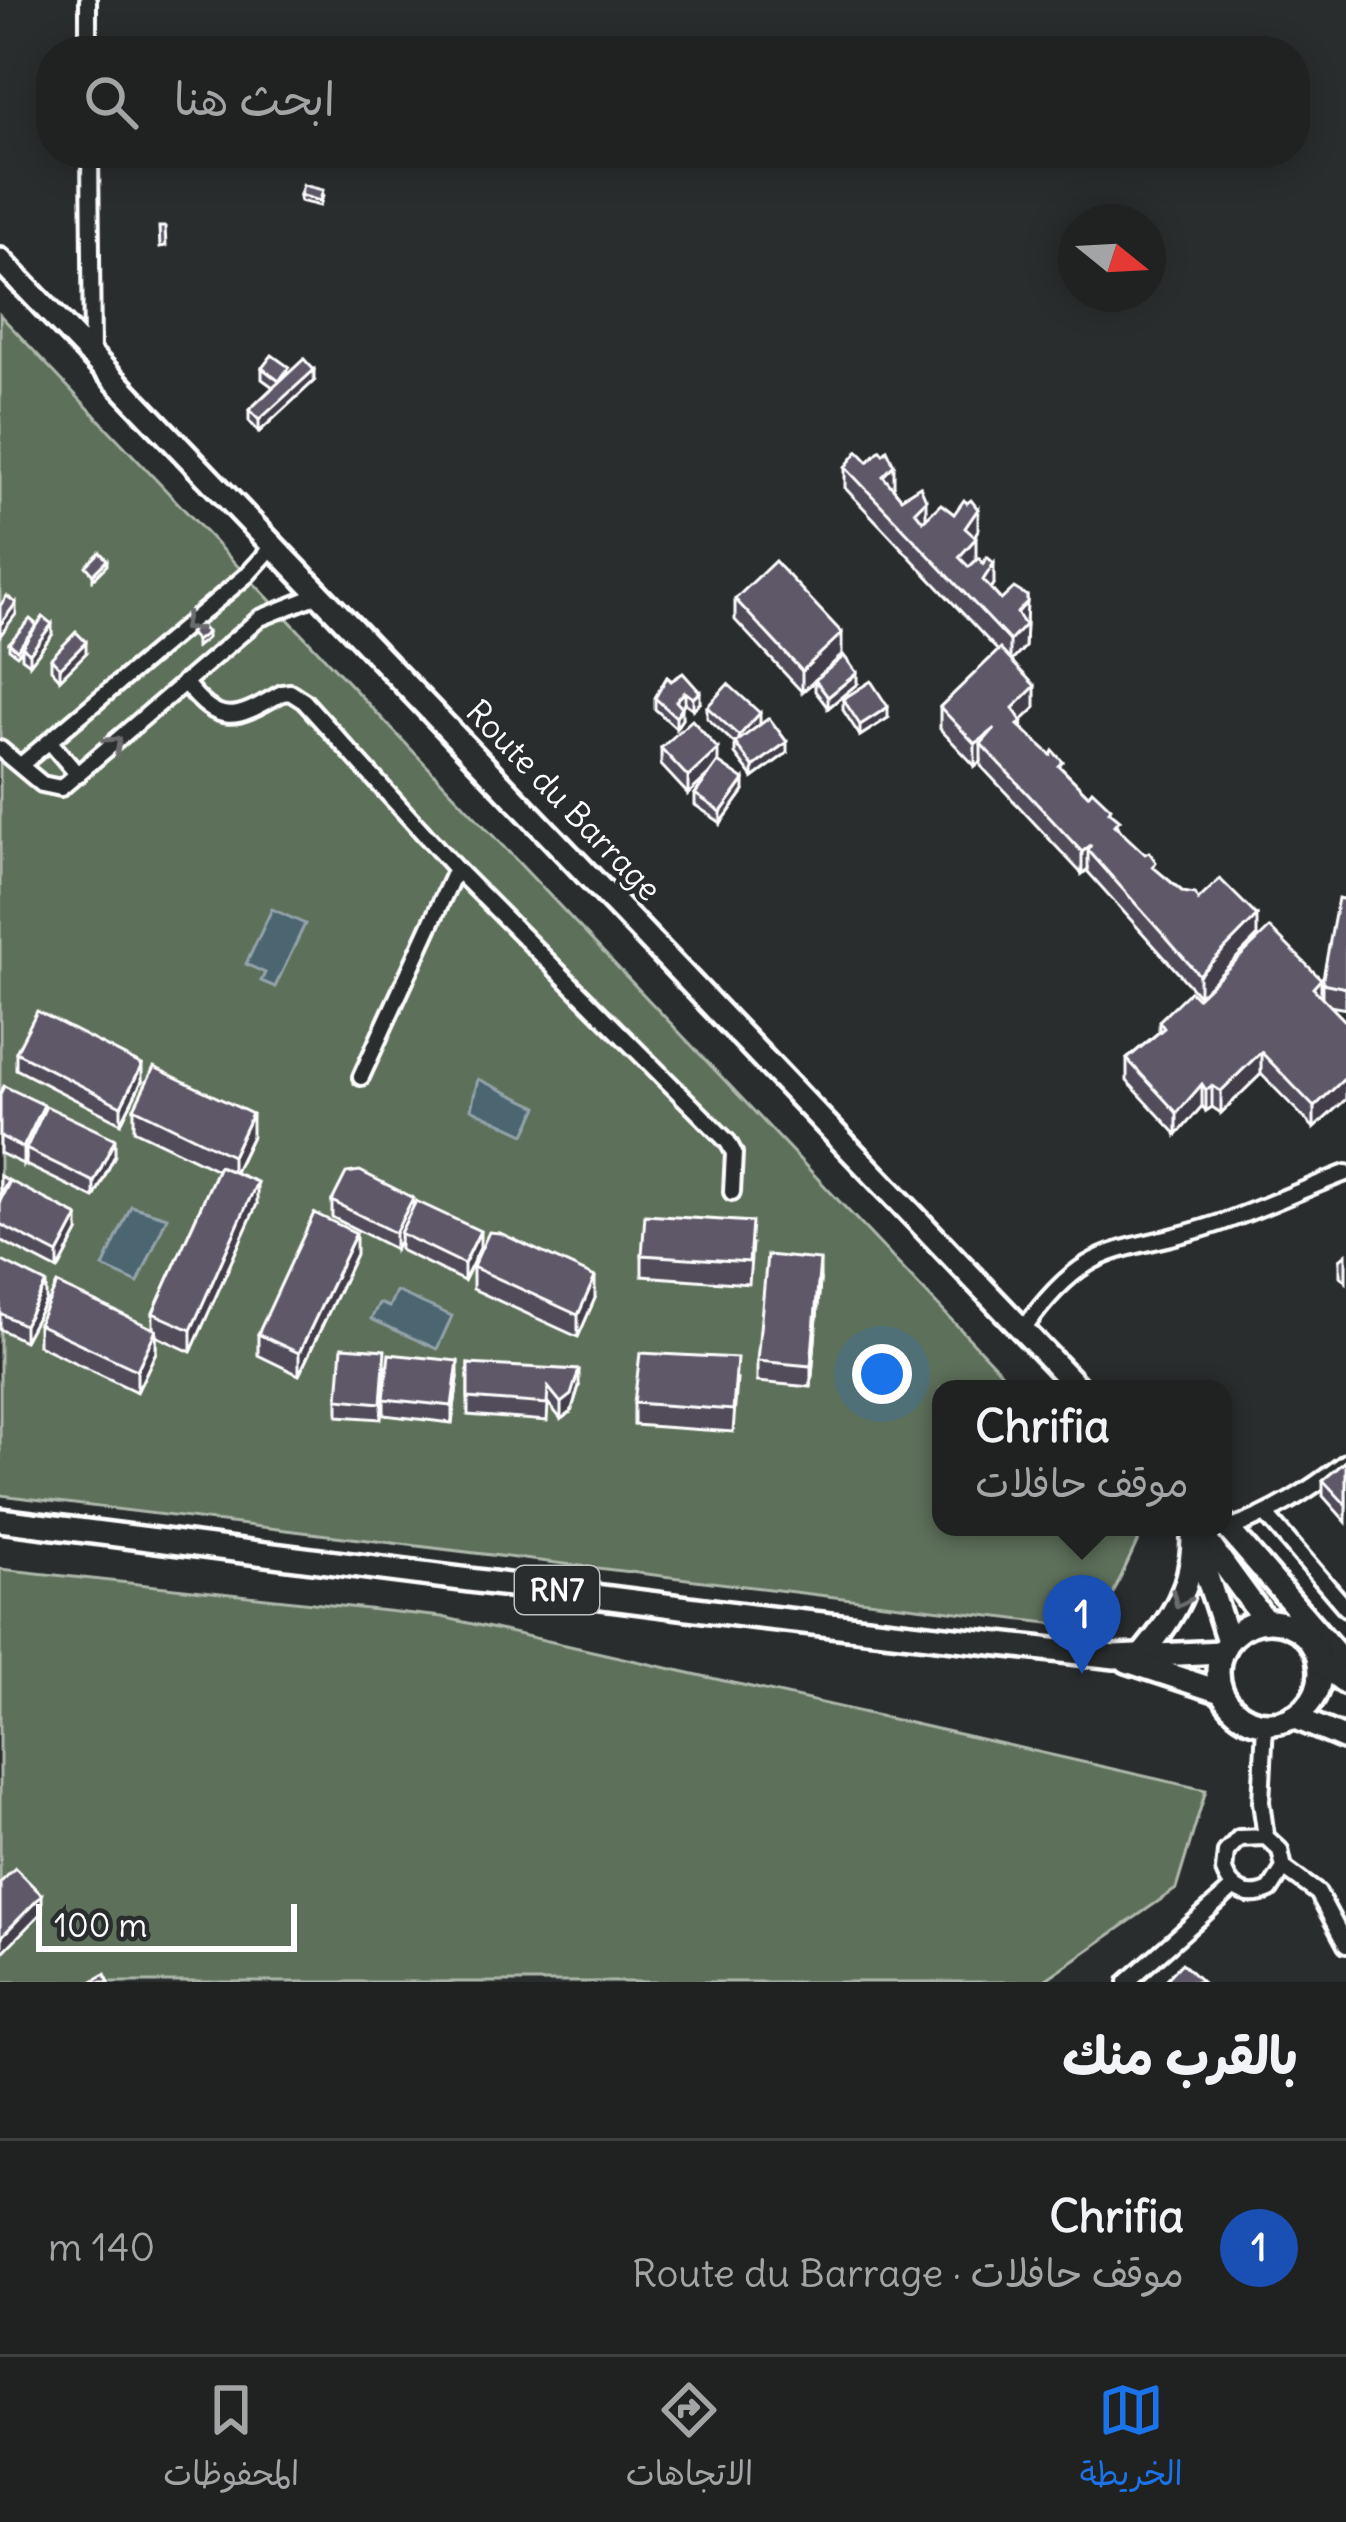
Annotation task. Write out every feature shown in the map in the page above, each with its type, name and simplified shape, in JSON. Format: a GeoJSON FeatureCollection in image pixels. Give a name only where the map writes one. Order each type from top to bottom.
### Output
{"type":"FeatureCollection","features":[{"type":"Feature","properties":{"kind":"main road","name":"Route du Barrage"},"geometry":{"type":"LineString","coordinates":[[0,260],[1070,1380]]}},
{"type":"Feature","properties":{"kind":"main road","name":"RN7"},"geometry":{"type":"LineString","coordinates":[[0,1520],[751,1616],[1115,1657],[1225,1647],[1238,1631],[1265,1621]]}},
{"type":"Feature","properties":{"kind":"main road"},"geometry":{"type":"LineString","coordinates":[[1232,1533],[1346,1665]]}},
{"type":"Feature","properties":{"kind":"main road"},"geometry":{"type":"LineString","coordinates":[[1141,1656],[1183,1599],[1191,1572],[1193,1536]]}},
{"type":"Feature","properties":{"kind":"main road"},"geometry":{"type":"LineString","coordinates":[[1195,1536],[1225,1647],[1218,1666],[1221,1693]]}},
{"type":"Feature","properties":{"kind":"main road"},"geometry":{"type":"LineString","coordinates":[[1198,1536],[1265,1621],[1293,1627],[1305,1636],[1319,1663],[1346,1684]]}},
{"type":"Feature","properties":{"kind":"main road","name":"RN7"},"geometry":{"type":"LineString","coordinates":[[1115,1657],[1221,1693],[1239,1714],[1265,1724]]}},
{"type":"Feature","properties":{"kind":"main road"},"geometry":{"type":"LineString","coordinates":[[1265,1724],[1294,1717],[1315,1694],[1319,1663]]}},
{"type":"Feature","properties":{"kind":"main road"},"geometry":{"type":"LineString","coordinates":[[1294,1717],[1346,1739]]}},
{"type":"Feature","properties":{"kind":"street"},"geometry":{"type":"LineString","coordinates":[[88,0],[88,36]]}},
{"type":"Feature","properties":{"kind":"street"},"geometry":{"type":"LineString","coordinates":[[90,168],[92,356]]}},
{"type":"Feature","properties":{"kind":"street"},"geometry":{"type":"LineString","coordinates":[[22,764],[247,575],[275,544]]}},
{"type":"Feature","properties":{"kind":"street"},"geometry":{"type":"LineString","coordinates":[[0,749],[51,789],[62,788],[260,618],[321,594]]}},
{"type":"Feature","properties":{"kind":"street"},"geometry":{"type":"LineString","coordinates":[[184,682],[204,706],[220,715],[238,717],[282,693],[296,694],[456,869],[728,1142],[734,1153],[732,1192]]}},
{"type":"Feature","properties":{"kind":"street"},"geometry":{"type":"LineString","coordinates":[[50,742],[78,776]]}},
{"type":"Feature","properties":{"kind":"street"},"geometry":{"type":"LineString","coordinates":[[361,1077],[456,869]]}},
{"type":"Feature","properties":{"kind":"street"},"geometry":{"type":"LineString","coordinates":[[1023,1330],[1064,1280],[1104,1252],[1222,1223],[1346,1173]]}},
{"type":"Feature","properties":{"kind":"street"},"geometry":{"type":"LineString","coordinates":[[1232,1525],[1267,1516],[1346,1462]]}},
{"type":"Feature","properties":{"kind":"street"},"geometry":{"type":"LineString","coordinates":[[1267,1516],[1346,1608]]}},
{"type":"Feature","properties":{"kind":"street"},"geometry":{"type":"LineString","coordinates":[[1265,1724],[1261,1802],[1266,1837]]}},
{"type":"Feature","properties":{"kind":"street"},"geometry":{"type":"LineString","coordinates":[[1249,1835],[1261,1802]]}},
{"type":"Feature","properties":{"kind":"street"},"geometry":{"type":"LineString","coordinates":[[1249,1835],[1266,1837],[1280,1850],[1284,1868],[1277,1884],[1262,1894],[1233,1888],[1223,1862],[1232,1844],[1249,1835]]}},
{"type":"Feature","properties":{"kind":"street"},"geometry":{"type":"LineString","coordinates":[[1284,1868],[1318,1893],[1346,1945]]}},
{"type":"Feature","properties":{"kind":"street"},"geometry":{"type":"LineString","coordinates":[[1127,1982],[1233,1888]]}},
{"type":"Feature","properties":{"kind":"green space"},"geometry":{"type":"Polygon","coordinates":[[[0,315],[1008,1380],[932,1380],[932,1536],[1140,1536],[1097,1629],[0,1495],[0,315]]]}},
{"type":"Feature","properties":{"kind":"green space"},"geometry":{"type":"Polygon","coordinates":[[[0,1569],[442,1617],[1206,1790],[1176,1889],[1042,1982],[0,1982],[0,1569]]]}},
{"type":"Feature","properties":{"kind":"water"},"geometry":{"type":"Polygon","coordinates":[[[272,909],[305,924],[275,987],[261,981],[265,973],[246,964],[272,909]]]}},
{"type":"Feature","properties":{"kind":"water"},"geometry":{"type":"Polygon","coordinates":[[[478,1079],[538,1107],[525,1134],[471,1109],[478,1079]]]}},
{"type":"Feature","properties":{"kind":"water"},"geometry":{"type":"Polygon","coordinates":[[[131,1206],[167,1217],[138,1283],[103,1267],[131,1206]]]}},
{"type":"Feature","properties":{"kind":"water"},"geometry":{"type":"Polygon","coordinates":[[[396,1291],[452,1316],[437,1349],[371,1319],[379,1303],[389,1307],[396,1291]]]}},
{"type":"Feature","properties":{"kind":"building"},"geometry":{"type":"Polygon","coordinates":[[[303,185],[323,190],[320,201],[300,195],[303,185]]]}},
{"type":"Feature","properties":{"kind":"building"},"geometry":{"type":"Polygon","coordinates":[[[159,227],[165,227],[166,246],[160,247],[159,227]]]}},
{"type":"Feature","properties":{"kind":"building"},"geometry":{"type":"Polygon","coordinates":[[[272,355],[289,367],[279,381],[262,368],[272,355]]]}},
{"type":"Feature","properties":{"kind":"building"},"geometry":{"type":"Polygon","coordinates":[[[304,359],[314,370],[259,420],[249,410],[304,359]]]}},
{"type":"Feature","properties":{"kind":"building"},"geometry":{"type":"Polygon","coordinates":[[[880,450],[883,454],[887,450],[894,465],[883,476],[901,498],[920,486],[926,500],[915,511],[923,521],[941,504],[954,514],[964,500],[971,500],[978,509],[965,528],[976,538],[959,557],[969,567],[979,558],[983,564],[987,557],[994,563],[983,580],[1001,600],[1014,588],[1027,596],[1017,613],[1025,625],[1010,641],[845,467],[858,451],[868,462],[880,450]]]}},
{"type":"Feature","properties":{"kind":"building"},"geometry":{"type":"Polygon","coordinates":[[[100,552],[107,560],[93,574],[86,566],[100,552]]]}},
{"type":"Feature","properties":{"kind":"building"},"geometry":{"type":"Polygon","coordinates":[[[775,561],[842,633],[802,671],[735,599],[775,561]]]}},
{"type":"Feature","properties":{"kind":"building"},"geometry":{"type":"Polygon","coordinates":[[[7,596],[16,603],[0,625],[0,606],[7,596]]]}},
{"type":"Feature","properties":{"kind":"building"},"geometry":{"type":"Polygon","coordinates":[[[43,617],[52,624],[30,653],[22,647],[43,617]]]}},
{"type":"Feature","properties":{"kind":"building"},"geometry":{"type":"Polygon","coordinates":[[[30,619],[37,625],[17,650],[9,643],[30,619]]]}},
{"type":"Feature","properties":{"kind":"building"},"geometry":{"type":"Polygon","coordinates":[[[200,624],[207,633],[196,641],[189,633],[200,624]]]}},
{"type":"Feature","properties":{"kind":"building"},"geometry":{"type":"Polygon","coordinates":[[[76,632],[86,642],[60,668],[51,658],[76,632]]]}},
{"type":"Feature","properties":{"kind":"building"},"geometry":{"type":"Polygon","coordinates":[[[1000,649],[1035,686],[1013,708],[1022,722],[1018,725],[1051,755],[1053,751],[1063,762],[1059,766],[1088,795],[1092,790],[1111,808],[1120,820],[1114,825],[1145,854],[1149,852],[1156,862],[1153,867],[1198,900],[1220,879],[1257,916],[1199,975],[1088,850],[1091,845],[1082,852],[981,744],[995,728],[975,744],[940,707],[1000,649]]]}},
{"type":"Feature","properties":{"kind":"building"},"geometry":{"type":"Polygon","coordinates":[[[844,656],[857,673],[828,697],[815,680],[844,656]]]}},
{"type":"Feature","properties":{"kind":"building"},"geometry":{"type":"Polygon","coordinates":[[[683,673],[700,692],[693,698],[685,692],[676,701],[682,708],[676,717],[655,698],[667,677],[671,681],[683,673]]]}},
{"type":"Feature","properties":{"kind":"building"},"geometry":{"type":"Polygon","coordinates":[[[871,681],[888,707],[860,725],[843,699],[871,681]]]}},
{"type":"Feature","properties":{"kind":"building"},"geometry":{"type":"Polygon","coordinates":[[[728,684],[760,713],[739,736],[707,707],[728,684]]]}},
{"type":"Feature","properties":{"kind":"building"},"geometry":{"type":"Polygon","coordinates":[[[769,718],[787,742],[753,767],[735,743],[769,718]]]}},
{"type":"Feature","properties":{"kind":"building"},"geometry":{"type":"Polygon","coordinates":[[[692,720],[718,749],[688,777],[661,748],[692,720]]]}},
{"type":"Feature","properties":{"kind":"building"},"geometry":{"type":"Polygon","coordinates":[[[718,762],[744,780],[721,812],[695,794],[718,762]]]}},
{"type":"Feature","properties":{"kind":"building"},"geometry":{"type":"Polygon","coordinates":[[[1338,898],[1346,900],[1346,988],[1322,983],[1338,898]]]}},
{"type":"Feature","properties":{"kind":"building"},"geometry":{"type":"Polygon","coordinates":[[[1270,928],[1321,979],[1313,988],[1346,1022],[1346,1077],[1314,1107],[1261,1052],[1221,1091],[1212,1086],[1206,1090],[1202,1084],[1177,1113],[1127,1059],[1164,1028],[1159,1021],[1190,991],[1197,998],[1270,928]]]}},
{"type":"Feature","properties":{"kind":"building"},"geometry":{"type":"Polygon","coordinates":[[[37,1011],[142,1065],[121,1106],[16,1052],[37,1011]]]}},
{"type":"Feature","properties":{"kind":"building"},"geometry":{"type":"Polygon","coordinates":[[[154,1067],[252,1114],[232,1156],[134,1108],[154,1067]]]}},
{"type":"Feature","properties":{"kind":"building"},"geometry":{"type":"Polygon","coordinates":[[[4,1086],[44,1105],[23,1148],[0,1136],[4,1086]]]}},
{"type":"Feature","properties":{"kind":"building"},"geometry":{"type":"Polygon","coordinates":[[[46,1106],[115,1139],[94,1182],[26,1149],[46,1106]]]}},
{"type":"Feature","properties":{"kind":"building"},"geometry":{"type":"Polygon","coordinates":[[[219,1166],[257,1182],[191,1330],[153,1313],[219,1166]]]}},
{"type":"Feature","properties":{"kind":"building"},"geometry":{"type":"Polygon","coordinates":[[[360,1171],[413,1198],[395,1233],[332,1201],[346,1173],[360,1171]]]}},
{"type":"Feature","properties":{"kind":"building"},"geometry":{"type":"Polygon","coordinates":[[[10,1181],[78,1216],[58,1254],[0,1224],[0,1200],[10,1181]]]}},
{"type":"Feature","properties":{"kind":"building"},"geometry":{"type":"Polygon","coordinates":[[[416,1201],[480,1231],[464,1264],[400,1233],[416,1201]]]}},
{"type":"Feature","properties":{"kind":"building"},"geometry":{"type":"Polygon","coordinates":[[[314,1213],[356,1233],[299,1353],[258,1334],[314,1213]]]}},
{"type":"Feature","properties":{"kind":"building"},"geometry":{"type":"Polygon","coordinates":[[[645,1215],[752,1222],[749,1262],[642,1255],[645,1215]]]}},
{"type":"Feature","properties":{"kind":"building"},"geometry":{"type":"Polygon","coordinates":[[[489,1232],[595,1277],[578,1315],[473,1267],[489,1232]]]}},
{"type":"Feature","properties":{"kind":"building"},"geometry":{"type":"Polygon","coordinates":[[[767,1255],[820,1260],[811,1366],[757,1361],[767,1255]]]}},
{"type":"Feature","properties":{"kind":"building"},"geometry":{"type":"Polygon","coordinates":[[[0,1260],[46,1283],[24,1325],[0,1313],[0,1260]]]}},
{"type":"Feature","properties":{"kind":"building"},"geometry":{"type":"Polygon","coordinates":[[[57,1284],[156,1330],[137,1370],[38,1324],[57,1284]]]}},
{"type":"Feature","properties":{"kind":"building"},"geometry":{"type":"Polygon","coordinates":[[[342,1347],[385,1350],[381,1403],[338,1399],[342,1347]]]}},
{"type":"Feature","properties":{"kind":"building"},"geometry":{"type":"Polygon","coordinates":[[[640,1353],[737,1358],[733,1410],[634,1403],[640,1353]]]}},
{"type":"Feature","properties":{"kind":"building"},"geometry":{"type":"Polygon","coordinates":[[[389,1354],[458,1361],[452,1406],[384,1399],[389,1354]]]}},
{"type":"Feature","properties":{"kind":"building"},"geometry":{"type":"Polygon","coordinates":[[[468,1364],[579,1370],[571,1395],[561,1403],[548,1387],[547,1404],[468,1398],[468,1364]]]}},
{"type":"Feature","properties":{"kind":"building"},"geometry":{"type":"Polygon","coordinates":[[[1346,1461],[1346,1505],[1323,1480],[1346,1461]]]}},
{"type":"Feature","properties":{"kind":"building"},"geometry":{"type":"Polygon","coordinates":[[[15,1868],[42,1895],[2,1936],[0,1883],[15,1868]]]}},
{"type":"Feature","properties":{"kind":"building"},"geometry":{"type":"Polygon","coordinates":[[[1182,1963],[1202,1982],[1164,1982],[1182,1963]]]}},
{"type":"Feature","properties":{"kind":"place","name":"Chrifia"},"geometry":{"type":"Point","coordinates":[1082,1674]}}]}
